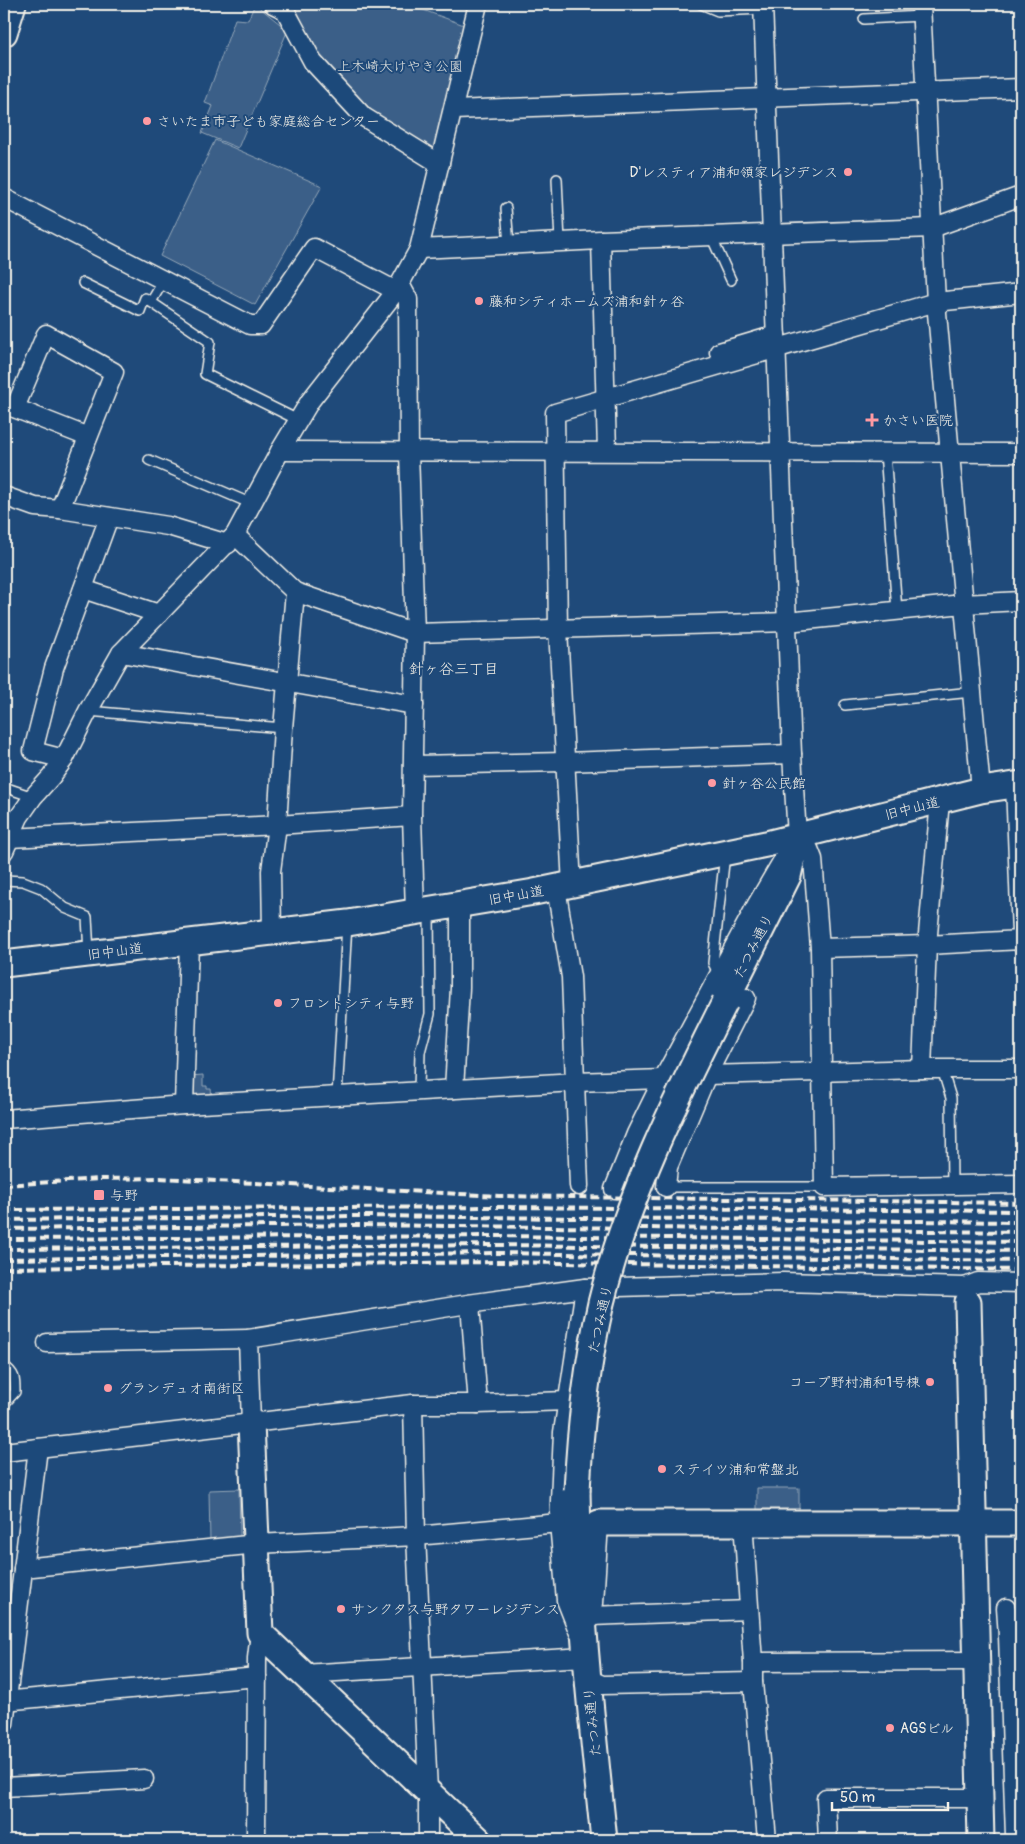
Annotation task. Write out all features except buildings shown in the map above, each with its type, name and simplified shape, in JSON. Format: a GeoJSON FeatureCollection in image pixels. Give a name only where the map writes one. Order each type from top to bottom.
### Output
{"type":"FeatureCollection","features":[{"type":"Feature","properties":{"kind":"street"},"geometry":{"type":"LineString","coordinates":[[4,33],[13,4]]}},
{"type":"Feature","properties":{"kind":"street"},"geometry":{"type":"LineString","coordinates":[[412,816],[6,845],[19,817],[64,759],[88,711],[122,653],[231,540],[310,401],[398,287],[419,249],[478,4]]}},
{"type":"Feature","properties":{"kind":"street"},"geometry":{"type":"LineString","coordinates":[[282,6],[313,62],[364,117],[440,164]]}},
{"type":"Feature","properties":{"kind":"street"},"geometry":{"type":"LineString","coordinates":[[614,1188],[636,1134],[663,1079],[757,904],[797,836],[792,754],[763,6]]}},
{"type":"Feature","properties":{"kind":"street"},"geometry":{"type":"LineString","coordinates":[[921,10],[936,302],[980,790]]}},
{"type":"Feature","properties":{"kind":"street"},"geometry":{"type":"LineString","coordinates":[[454,110],[1021,88]]}},
{"type":"Feature","properties":{"kind":"street"},"geometry":{"type":"LineString","coordinates":[[419,249],[601,240],[932,228],[1021,196]]}},
{"type":"Feature","properties":{"kind":"street"},"geometry":{"type":"LineString","coordinates":[[4,198],[250,325],[260,325],[314,248],[398,287],[408,299],[409,452],[415,633],[412,816],[422,911]]}},
{"type":"Feature","properties":{"kind":"street"},"geometry":{"type":"LineString","coordinates":[[601,240],[607,451]]}},
{"type":"Feature","properties":{"kind":"street"},"geometry":{"type":"LineString","coordinates":[[719,352],[776,342],[936,302],[1021,293]]}},
{"type":"Feature","properties":{"kind":"street"},"geometry":{"type":"LineString","coordinates":[[60,509],[114,372],[46,334],[9,406],[88,437]]}},
{"type":"Feature","properties":{"kind":"street"},"geometry":{"type":"LineString","coordinates":[[579,1186],[571,977],[564,886],[565,762],[558,629],[554,452],[555,413],[776,342]]}},
{"type":"Feature","properties":{"kind":"street"},"geometry":{"type":"LineString","coordinates":[[280,451],[1021,453]]}},
{"type":"Feature","properties":{"kind":"street"},"geometry":{"type":"LineString","coordinates":[[4,496],[35,507],[60,509],[168,526],[231,540],[296,592],[415,633],[787,622],[963,604],[1021,601]]}},
{"type":"Feature","properties":{"kind":"street"},"geometry":{"type":"LineString","coordinates":[[64,759],[33,751],[54,668],[109,517]]}},
{"type":"Feature","properties":{"kind":"street"},"geometry":{"type":"LineString","coordinates":[[83,589],[159,614]]}},
{"type":"Feature","properties":{"kind":"street"},"geometry":{"type":"LineString","coordinates":[[272,932],[271,871],[277,825],[283,728],[296,592]]}},
{"type":"Feature","properties":{"kind":"street"},"geometry":{"type":"LineString","coordinates":[[122,653],[414,705]]}},
{"type":"Feature","properties":{"kind":"street"},"geometry":{"type":"LineString","coordinates":[[413,765],[792,754]]}},
{"type":"Feature","properties":{"kind":"street"},"geometry":{"type":"LineString","coordinates":[[1018,785],[1021,934]]}},
{"type":"Feature","properties":{"kind":"street","name":"旧中山道"},"geometry":{"type":"LineString","coordinates":[[4,964],[348,923],[564,886],[725,853],[980,790],[1018,785]]}},
{"type":"Feature","properties":{"kind":"street"},"geometry":{"type":"LineString","coordinates":[[922,1069],[927,945],[940,801]]}},
{"type":"Feature","properties":{"kind":"street"},"geometry":{"type":"LineString","coordinates":[[797,836],[809,849],[813,859],[820,948],[824,1186],[1021,1184]]}},
{"type":"Feature","properties":{"kind":"street","name":"たつみ通り"},"geometry":{"type":"LineString","coordinates":[[604,1840],[585,1661],[578,1558],[577,1491],[580,1435],[590,1362],[601,1303],[620,1238],[656,1145],[679,1093],[735,1000],[788,876],[797,836]]}},
{"type":"Feature","properties":{"kind":"street"},"geometry":{"type":"LineString","coordinates":[[454,1088],[460,988],[460,904]]}},
{"type":"Feature","properties":{"kind":"street"},"geometry":{"type":"LineString","coordinates":[[820,948],[1021,940]]}},
{"type":"Feature","properties":{"kind":"street"},"geometry":{"type":"LineString","coordinates":[[184,1105],[189,942]]}},
{"type":"Feature","properties":{"kind":"street"},"geometry":{"type":"LineString","coordinates":[[666,1187],[668,1167],[707,1075],[735,1000]]}},
{"type":"Feature","properties":{"kind":"street"},"geometry":{"type":"LineString","coordinates":[[4,1119],[419,1090],[663,1079],[707,1075],[922,1069],[1021,1069]]}},
{"type":"Feature","properties":{"kind":"street"},"geometry":{"type":"LineString","coordinates":[[47,1343],[248,1338],[585,1288],[783,1282],[966,1294]]}},
{"type":"Feature","properties":{"kind":"street"},"geometry":{"type":"LineString","coordinates":[[981,1840],[974,1523],[966,1294],[978,1282],[1021,1283]]}},
{"type":"Feature","properties":{"kind":"street"},"geometry":{"type":"LineString","coordinates":[[585,1288],[563,1432],[559,1523],[566,1600],[585,1661],[602,1685],[753,1682]]}},
{"type":"Feature","properties":{"kind":"street"},"geometry":{"type":"LineString","coordinates":[[470,1304],[478,1404]]}},
{"type":"Feature","properties":{"kind":"street"},"geometry":{"type":"LineString","coordinates":[[248,1338],[260,1633],[257,1658],[256,1840]]}},
{"type":"Feature","properties":{"kind":"street"},"geometry":{"type":"LineString","coordinates":[[4,1452],[413,1404],[567,1401]]}},
{"type":"Feature","properties":{"kind":"street"},"geometry":{"type":"LineString","coordinates":[[413,1404],[416,1536],[428,1791],[428,1840]]}},
{"type":"Feature","properties":{"kind":"street"},"geometry":{"type":"LineString","coordinates":[[4,1724],[5,1700],[38,1448]]}},
{"type":"Feature","properties":{"kind":"street"},"geometry":{"type":"LineString","coordinates":[[743,1522],[753,1682],[767,1840]]}},
{"type":"Feature","properties":{"kind":"street"},"geometry":{"type":"LineString","coordinates":[[23,1568],[257,1544],[416,1536],[559,1523]]}},
{"type":"Feature","properties":{"kind":"street"},"geometry":{"type":"LineString","coordinates":[[585,1661],[594,1603],[599,1523],[1021,1523]]}},
{"type":"Feature","properties":{"kind":"street"},"geometry":{"type":"LineString","coordinates":[[1006,1608],[1014,1635],[1015,1836],[1021,1836]]}},
{"type":"Feature","properties":{"kind":"street"},"geometry":{"type":"LineString","coordinates":[[591,1616],[749,1610]]}},
{"type":"Feature","properties":{"kind":"street"},"geometry":{"type":"LineString","coordinates":[[260,1633],[479,1840]]}},
{"type":"Feature","properties":{"kind":"street"},"geometry":{"type":"LineString","coordinates":[[303,1674],[422,1667],[585,1661]]}},
{"type":"Feature","properties":{"kind":"street"},"geometry":{"type":"LineString","coordinates":[[753,1662],[977,1661]]}},
{"type":"Feature","properties":{"kind":"street"},"geometry":{"type":"LineString","coordinates":[[5,1700],[257,1677]]}},
{"type":"Feature","properties":{"kind":"street"},"geometry":{"type":"LineString","coordinates":[[4,1787],[144,1779]]}},
{"type":"Feature","properties":{"kind":"street"},"geometry":{"type":"LineString","coordinates":[[828,1840],[826,1798],[980,1798]]}},
{"type":"Feature","properties":{"kind":"lane"},"geometry":{"type":"LineString","coordinates":[[701,4],[718,10],[763,6]]}},
{"type":"Feature","properties":{"kind":"lane"},"geometry":{"type":"LineString","coordinates":[[864,19],[921,10]]}},
{"type":"Feature","properties":{"kind":"lane"},"geometry":{"type":"LineString","coordinates":[[557,179],[560,242]]}},
{"type":"Feature","properties":{"kind":"lane"},"geometry":{"type":"LineString","coordinates":[[506,208],[509,245]]}},
{"type":"Feature","properties":{"kind":"lane"},"geometry":{"type":"LineString","coordinates":[[711,236],[731,280]]}},
{"type":"Feature","properties":{"kind":"lane"},"geometry":{"type":"LineString","coordinates":[[151,302],[164,280]]}},
{"type":"Feature","properties":{"kind":"lane"},"geometry":{"type":"LineString","coordinates":[[83,283],[140,311],[145,298],[210,342],[205,374],[298,420]]}},
{"type":"Feature","properties":{"kind":"lane"},"geometry":{"type":"LineString","coordinates":[[885,452],[897,611]]}},
{"type":"Feature","properties":{"kind":"lane"},"geometry":{"type":"LineString","coordinates":[[149,460],[252,504]]}},
{"type":"Feature","properties":{"kind":"lane"},"geometry":{"type":"LineString","coordinates":[[845,705],[972,692]]}},
{"type":"Feature","properties":{"kind":"lane"},"geometry":{"type":"LineString","coordinates":[[88,711],[283,728]]}},
{"type":"Feature","properties":{"kind":"lane"},"geometry":{"type":"LineString","coordinates":[[4,787],[33,797]]}},
{"type":"Feature","properties":{"kind":"lane"},"geometry":{"type":"LineString","coordinates":[[721,972],[716,969],[714,963],[725,853]]}},
{"type":"Feature","properties":{"kind":"lane"},"geometry":{"type":"LineString","coordinates":[[4,880],[23,881],[42,888],[64,908],[86,917],[90,954]]}},
{"type":"Feature","properties":{"kind":"lane"},"geometry":{"type":"LineString","coordinates":[[419,1090],[420,1052],[430,1014],[422,911]]}},
{"type":"Feature","properties":{"kind":"lane"},"geometry":{"type":"LineString","coordinates":[[337,1096],[348,923]]}},
{"type":"Feature","properties":{"kind":"lane"},"geometry":{"type":"LineString","coordinates":[[942,1069],[951,1098],[952,1185]]}},
{"type":"Feature","properties":{"kind":"lane"},"geometry":{"type":"LineString","coordinates":[[666,1187],[824,1186]]}},
{"type":"Feature","properties":{"kind":"lane"},"geometry":{"type":"LineString","coordinates":[[4,1366],[11,1371],[15,1380],[15,1392],[4,1404]]}},
{"type":"Feature","properties":{"kind":"green space"},"geometry":{"type":"Polygon","coordinates":[[[255,4],[287,32],[238,148],[202,133],[213,106],[205,103],[235,19],[248,20],[255,4]]]}},
{"type":"Feature","properties":{"kind":"green space","name":"上木崎大けやき公園"},"geometry":{"type":"Polygon","coordinates":[[[287,4],[407,4],[472,28],[440,164],[364,117],[313,62],[287,4]]]}},
{"type":"Feature","properties":{"kind":"green space"},"geometry":{"type":"Polygon","coordinates":[[[215,140],[322,186],[255,305],[160,256],[215,140]]]}},
{"type":"Feature","properties":{"kind":"green space"},"geometry":{"type":"Polygon","coordinates":[[[203,1075],[203,1086],[211,1089],[212,1098],[198,1099],[188,1092],[190,1076],[203,1075]]]}},
{"type":"Feature","properties":{"kind":"green space"},"geometry":{"type":"Polygon","coordinates":[[[757,1488],[799,1488],[799,1512],[757,1512],[757,1488]]]}},
{"type":"Feature","properties":{"kind":"green space"},"geometry":{"type":"Polygon","coordinates":[[[239,1489],[240,1536],[237,1541],[210,1542],[209,1490],[239,1489]]]}},
{"type":"Feature","properties":{"kind":"railway"},"geometry":{"type":"LineString","coordinates":[[4,1185],[101,1179],[160,1178],[499,1196],[1021,1203]]}},
{"type":"Feature","properties":{"kind":"railway"},"geometry":{"type":"LineString","coordinates":[[4,1210],[497,1207],[1021,1211]]}},
{"type":"Feature","properties":{"kind":"railway"},"geometry":{"type":"LineString","coordinates":[[4,1220],[359,1216],[1021,1222]]}},
{"type":"Feature","properties":{"kind":"railway"},"geometry":{"type":"LineString","coordinates":[[4,1229],[359,1225],[1021,1232]]}},
{"type":"Feature","properties":{"kind":"railway"},"geometry":{"type":"LineString","coordinates":[[4,1239],[497,1236],[1021,1242]]}},
{"type":"Feature","properties":{"kind":"railway"},"geometry":{"type":"LineString","coordinates":[[4,1249],[497,1245],[1021,1251]]}},
{"type":"Feature","properties":{"kind":"railway"},"geometry":{"type":"LineString","coordinates":[[4,1259],[497,1253],[1021,1261]]}},
{"type":"Feature","properties":{"kind":"railway"},"geometry":{"type":"LineString","coordinates":[[4,1268],[496,1262],[1021,1270]]}},
{"type":"Feature","properties":{"kind":"place","name":"さいたま市子ども家庭総合センター"},"geometry":{"type":"Point","coordinates":[147,121]}},
{"type":"Feature","properties":{"kind":"place","name":"D'レスティア浦和領家レジデンス"},"geometry":{"type":"Point","coordinates":[848,172]}},
{"type":"Feature","properties":{"kind":"place","name":"藤和シティホームズ浦和針ヶ谷"},"geometry":{"type":"Point","coordinates":[479,301]}},
{"type":"Feature","properties":{"kind":"place","name":"かさい医院"},"geometry":{"type":"Point","coordinates":[872,420]}},
{"type":"Feature","properties":{"kind":"place","name":"針ヶ谷公民館"},"geometry":{"type":"Point","coordinates":[712,783]}},
{"type":"Feature","properties":{"kind":"place","name":"フロントシティ与野"},"geometry":{"type":"Point","coordinates":[278,1003]}},
{"type":"Feature","properties":{"kind":"place","name":"与野"},"geometry":{"type":"Point","coordinates":[99,1195]}},
{"type":"Feature","properties":{"kind":"place","name":"コープ野村浦和1号棟"},"geometry":{"type":"Point","coordinates":[930,1382]}},
{"type":"Feature","properties":{"kind":"place","name":"グランデュオ南街区"},"geometry":{"type":"Point","coordinates":[108,1388]}},
{"type":"Feature","properties":{"kind":"place","name":"ステイツ浦和常盤北"},"geometry":{"type":"Point","coordinates":[662,1469]}},
{"type":"Feature","properties":{"kind":"place","name":"サンクタス与野タワーレジデンス"},"geometry":{"type":"Point","coordinates":[341,1609]}},
{"type":"Feature","properties":{"kind":"place","name":"AGSビル"},"geometry":{"type":"Point","coordinates":[890,1728]}},
{"type":"Feature","properties":{"kind":"district","name":"針ヶ谷三丁目"},"geometry":{"type":"Point","coordinates":[454,669]}}]}
